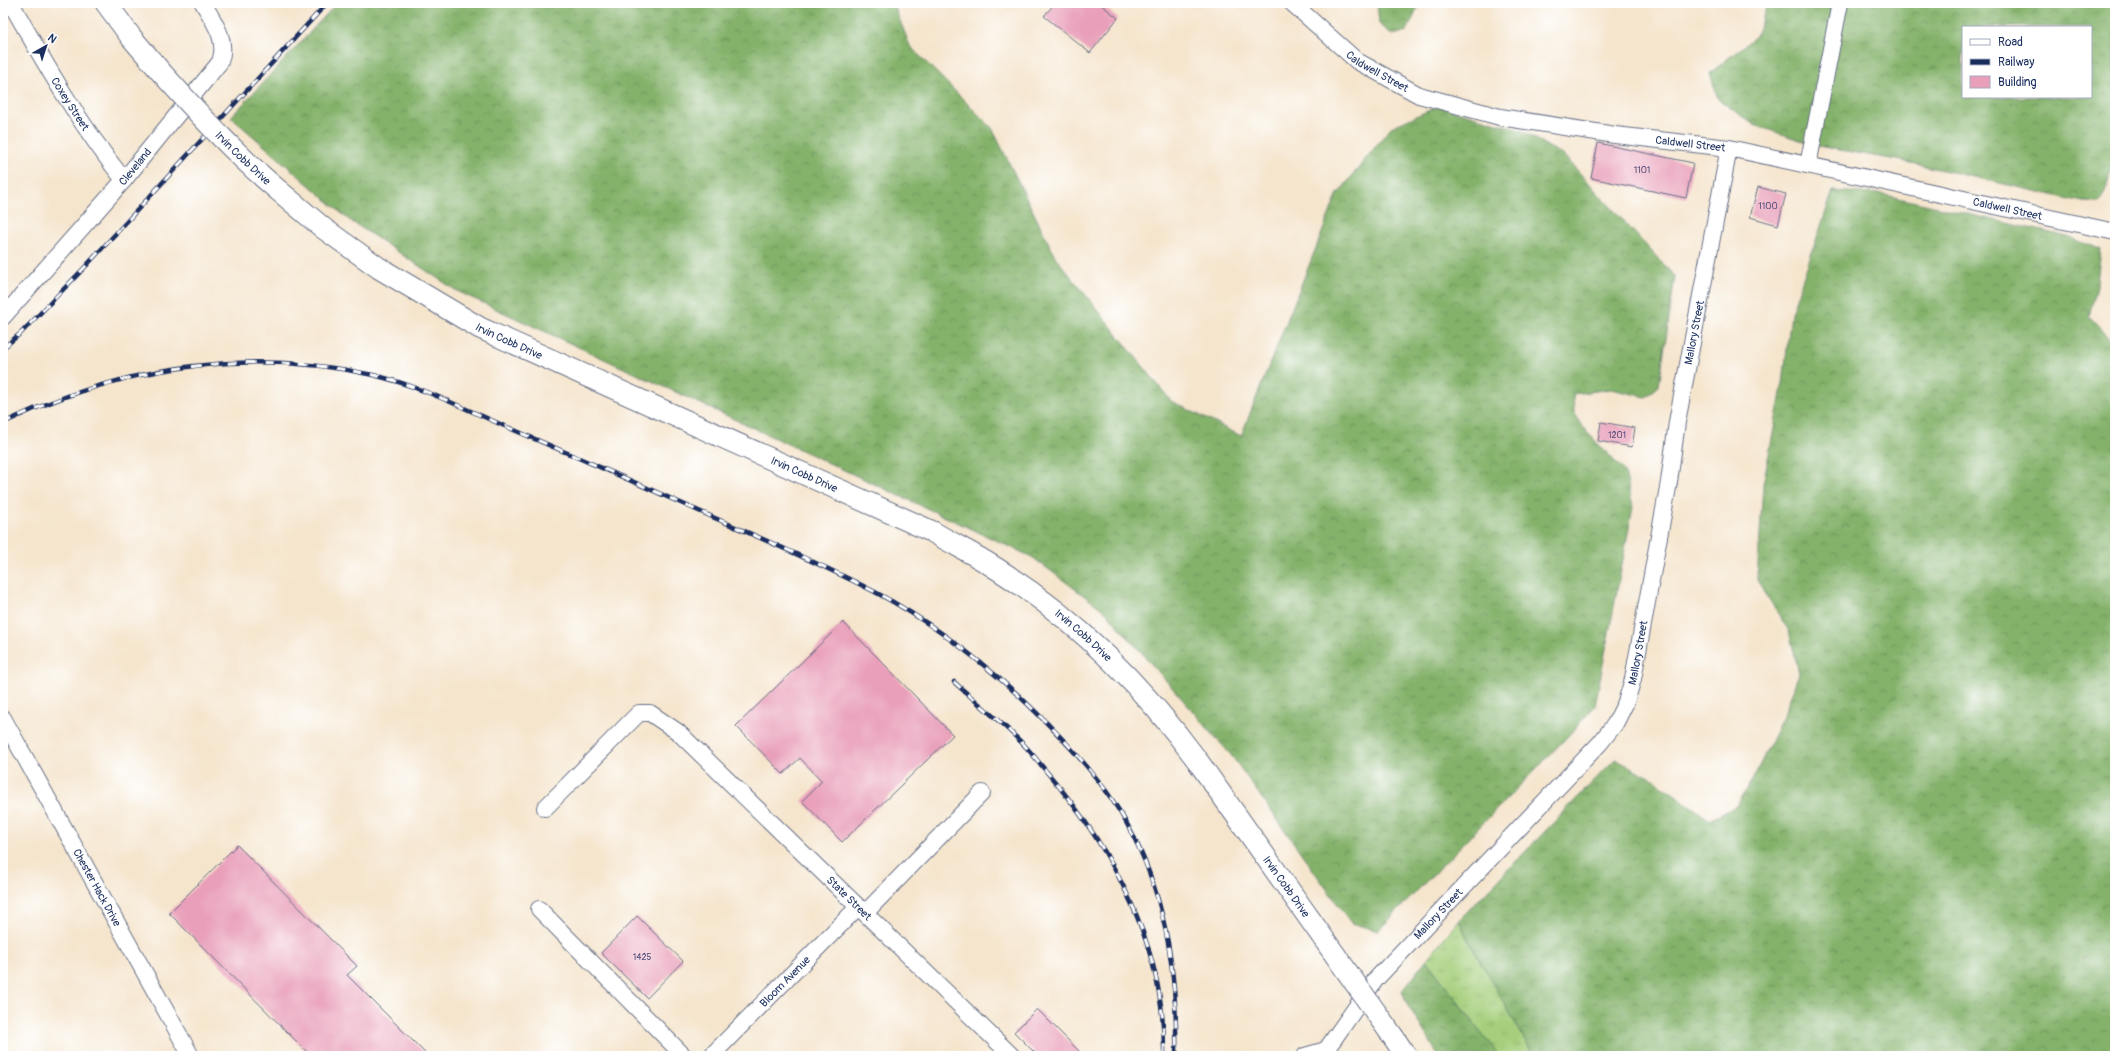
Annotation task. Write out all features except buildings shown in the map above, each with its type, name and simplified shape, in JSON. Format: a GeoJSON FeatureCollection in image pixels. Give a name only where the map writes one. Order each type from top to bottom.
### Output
{"type":"FeatureCollection","features":[{"type":"Feature","properties":{"kind":"main road","name":"Irvin Cobb Drive"},"geometry":{"type":"LineString","coordinates":[[106,3],[131,37],[161,72],[204,120],[252,168],[323,228],[379,268],[480,328],[933,532],[994,567],[1052,608],[1089,638],[1154,705],[1197,760],[1406,1056]]}},
{"type":"Feature","properties":{"kind":"street","name":"Coxey Street"},"geometry":{"type":"LineString","coordinates":[[11,3],[37,49],[97,146],[124,180]]}},
{"type":"Feature","properties":{"kind":"street","name":"Cleveland"},"geometry":{"type":"LineString","coordinates":[[3,317],[124,180],[220,62],[224,52],[220,34],[203,3]]}},
{"type":"Feature","properties":{"kind":"street","name":"Caldwell Street"},"geometry":{"type":"LineString","coordinates":[[1292,3],[1357,61],[1419,95],[1500,117],[1615,135],[1729,148],[2115,232]]}},
{"type":"Feature","properties":{"kind":"street"},"geometry":{"type":"LineString","coordinates":[[1808,165],[1840,3]]}},
{"type":"Feature","properties":{"kind":"street","name":"Mallory Street"},"geometry":{"type":"LineString","coordinates":[[1326,1053],[1376,979],[1600,743],[1615,724],[1626,702],[1642,635],[1669,482],[1677,422],[1729,148]]}},
{"type":"Feature","properties":{"kind":"street","name":"State Street"},"geometry":{"type":"LineString","coordinates":[[544,808],[639,713],[650,713],[687,740],[1012,1056]]}},
{"type":"Feature","properties":{"kind":"street","name":"Chester Hack Drive"},"geometry":{"type":"LineString","coordinates":[[3,718],[53,812],[191,1056]]}},
{"type":"Feature","properties":{"kind":"street","name":"Bloom Avenue"},"geometry":{"type":"LineString","coordinates":[[711,1056],[982,793]]}},
{"type":"Feature","properties":{"kind":"street"},"geometry":{"type":"LineString","coordinates":[[539,909],[684,1056]]}},
{"type":"Feature","properties":{"kind":"street"},"geometry":{"type":"LineString","coordinates":[[1305,1056],[1326,1053]]}},
{"type":"Feature","properties":{"kind":"green space"},"geometry":{"type":"Polygon","coordinates":[[[337,3],[893,3],[910,46],[992,128],[1056,258],[1171,401],[1241,436],[1337,195],[1391,127],[1439,106],[1521,130],[1564,156],[1675,277],[1659,386],[1646,397],[1611,389],[1573,394],[1574,412],[1585,430],[1625,472],[1633,507],[1595,706],[1570,734],[1378,931],[1351,923],[1231,755],[1106,612],[1032,557],[457,291],[348,219],[231,117],[337,3]]]}},
{"type":"Feature","properties":{"kind":"green space"},"geometry":{"type":"Polygon","coordinates":[[[1377,3],[1420,3],[1407,31],[1393,35],[1379,24],[1377,3]]]}},
{"type":"Feature","properties":{"kind":"green space"},"geometry":{"type":"Polygon","coordinates":[[[1768,3],[2115,3],[2115,149],[2107,188],[2099,203],[2083,202],[1907,162],[1818,146],[1754,125],[1718,99],[1710,73],[1756,36],[1768,3]]]}},
{"type":"Feature","properties":{"kind":"green space"},"geometry":{"type":"Polygon","coordinates":[[[1833,191],[1881,194],[2064,236],[2101,249],[2097,282],[2089,317],[2115,345],[2115,1056],[1534,1056],[1468,940],[1459,920],[1615,759],[1652,778],[1710,820],[1736,806],[1754,777],[1785,712],[1799,673],[1789,631],[1757,580],[1763,484],[1783,383],[1791,313],[1833,191]]]}},
{"type":"Feature","properties":{"kind":"green space"},"geometry":{"type":"Polygon","coordinates":[[[1459,920],[1468,940],[1534,1056],[1499,1056],[1426,960],[1459,920]]]}},
{"type":"Feature","properties":{"kind":"green space"},"geometry":{"type":"Polygon","coordinates":[[[1426,960],[1499,1056],[1439,1056],[1408,1006],[1402,991],[1426,960]]]}},
{"type":"Feature","properties":{"kind":"railway"},"geometry":{"type":"LineString","coordinates":[[3,348],[21,333],[86,266],[327,3]]}},
{"type":"Feature","properties":{"kind":"railway"},"geometry":{"type":"LineString","coordinates":[[3,423],[47,404],[92,388],[138,376],[184,368],[231,363],[278,363],[325,367],[373,375],[406,384],[453,403],[775,544],[875,592],[913,614],[949,638],[1017,694],[1068,745],[1092,772],[1113,801],[1130,830],[1144,860],[1164,924],[1174,990],[1176,1056]]}},
{"type":"Feature","properties":{"kind":"railway"},"geometry":{"type":"LineString","coordinates":[[954,682],[1003,724],[1029,750],[1071,802],[1114,868],[1131,903],[1145,940],[1156,977],[1162,1016],[1164,1056]]}}]}
